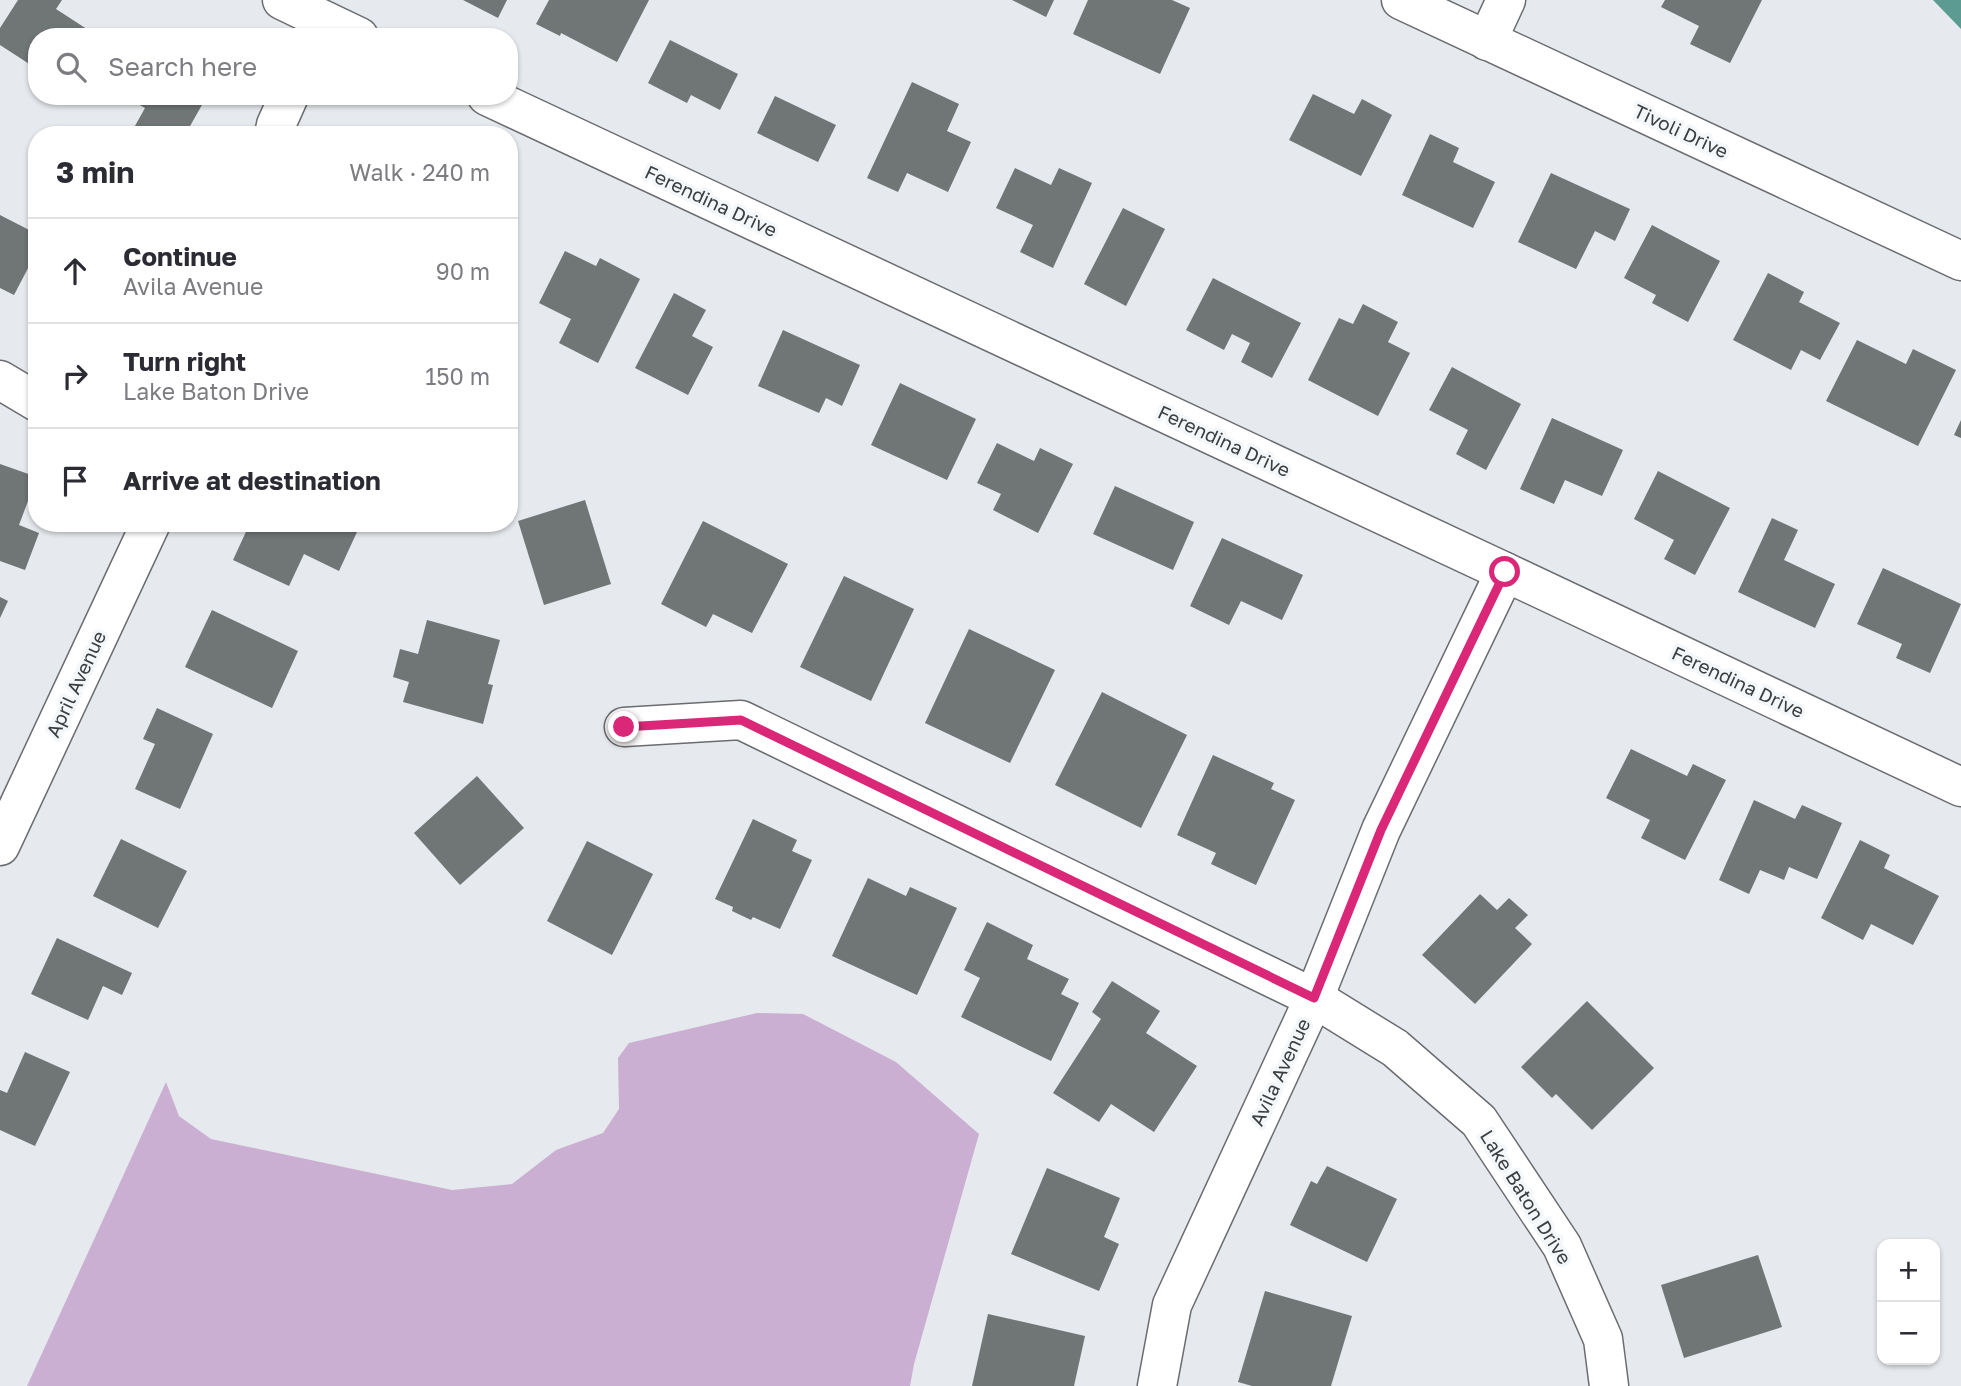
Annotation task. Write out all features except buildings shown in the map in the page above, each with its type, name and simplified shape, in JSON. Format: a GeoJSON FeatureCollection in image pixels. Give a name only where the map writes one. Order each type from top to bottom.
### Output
{"type":"FeatureCollection","features":[{"type":"Feature","properties":{"kind":"street"},"geometry":{"type":"LineString","coordinates":[[282,0],[342,28]]}},
{"type":"Feature","properties":{"kind":"street","name":"Tivoli Drive"},"geometry":{"type":"LineString","coordinates":[[1401,0],[1961,261]]}},
{"type":"Feature","properties":{"kind":"street"},"geometry":{"type":"LineString","coordinates":[[1487,41],[1506,0]]}},
{"type":"Feature","properties":{"kind":"street"},"geometry":{"type":"LineString","coordinates":[[276,126],[285,105]]}},
{"type":"Feature","properties":{"kind":"street","name":"Ferendina Drive"},"geometry":{"type":"LineString","coordinates":[[506,105],[1961,787]]}},
{"type":"Feature","properties":{"kind":"street"},"geometry":{"type":"LineString","coordinates":[[0,380],[28,397]]}},
{"type":"Feature","properties":{"kind":"street","name":"April Avenue"},"geometry":{"type":"LineString","coordinates":[[0,846],[147,532]]}},
{"type":"Feature","properties":{"kind":"street","name":"Avila Avenue"},"geometry":{"type":"LineString","coordinates":[[1157,1386],[1172,1305],[1314,998],[1381,830],[1505,572]]}},
{"type":"Feature","properties":{"kind":"street","name":"Lake Baton Drive"},"geometry":{"type":"LineString","coordinates":[[624,727],[741,720],[1314,998],[1395,1048],[1479,1121],[1562,1246],[1603,1339],[1609,1386]]}},
{"type":"Feature","properties":{"kind":"shaded area"},"geometry":{"type":"Polygon","coordinates":[[[1933,0],[1961,0],[1961,29],[1933,0]]]}},
{"type":"Feature","properties":{"kind":"shaded area"},"geometry":{"type":"Polygon","coordinates":[[[757,1013],[803,1014],[896,1062],[979,1134],[910,1386],[27,1386],[166,1082],[179,1116],[211,1139],[452,1190],[512,1184],[556,1150],[603,1133],[619,1109],[618,1058],[629,1043],[757,1013]]]}},
{"type":"Feature","properties":{"kind":"route"},"geometry":{"type":"LineString","coordinates":[[624,727],[741,720],[1314,998],[1381,830],[1505,572]]}}]}
